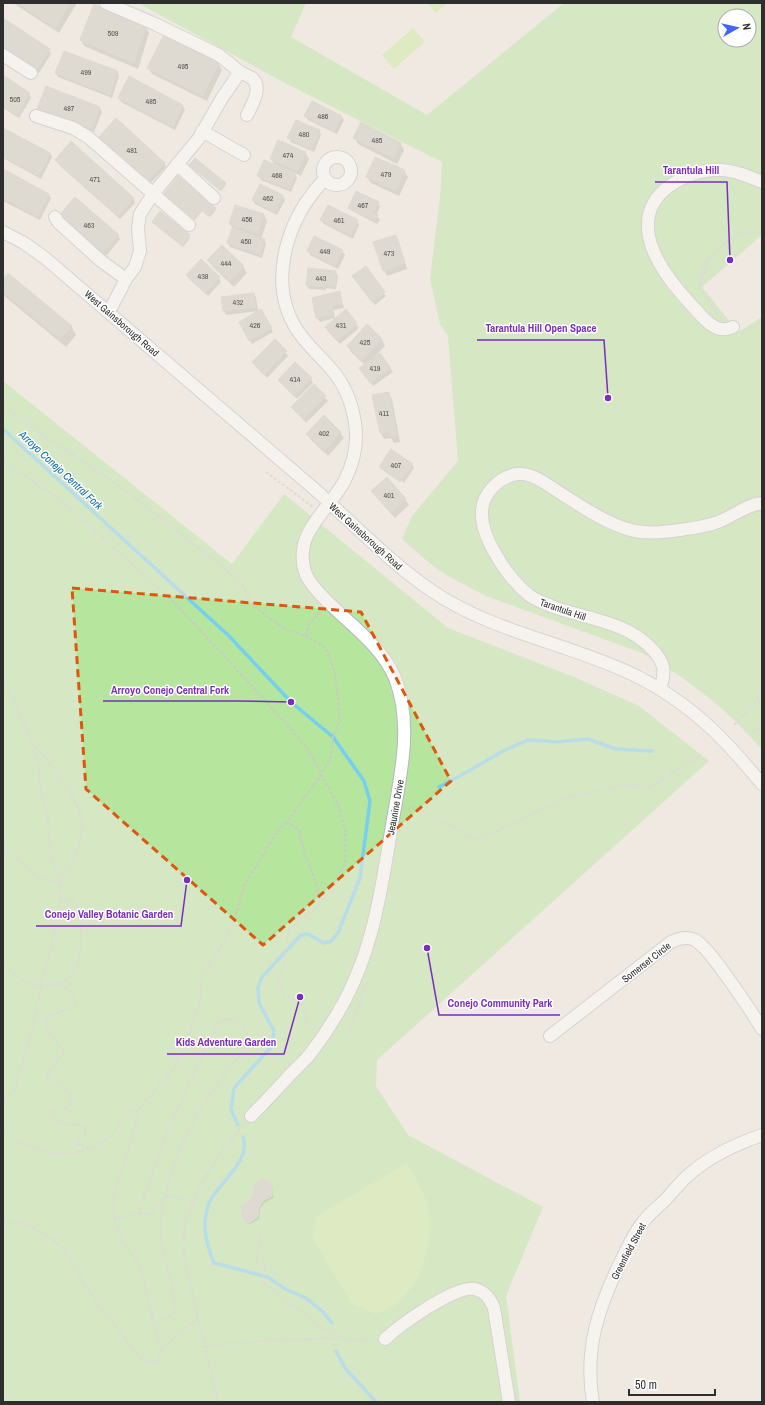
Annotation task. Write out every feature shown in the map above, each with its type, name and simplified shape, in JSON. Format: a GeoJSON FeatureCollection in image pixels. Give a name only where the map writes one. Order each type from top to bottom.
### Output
{"type":"FeatureCollection","features":[{"type":"Feature","properties":{"kind":"street"},"geometry":{"type":"LineString","coordinates":[[106,3],[155,24],[219,55],[240,72],[252,79],[256,83],[257,89],[248,115]]}},
{"type":"Feature","properties":{"kind":"street"},"geometry":{"type":"LineString","coordinates":[[3,55],[31,73]]}},
{"type":"Feature","properties":{"kind":"street"},"geometry":{"type":"LineString","coordinates":[[109,312],[126,279],[135,267],[140,251],[138,228],[140,214],[153,194],[202,131],[240,72]]}},
{"type":"Feature","properties":{"kind":"street"},"geometry":{"type":"LineString","coordinates":[[36,116],[73,128],[88,136],[189,225]]}},
{"type":"Feature","properties":{"kind":"street"},"geometry":{"type":"LineString","coordinates":[[202,131],[244,155]]}},
{"type":"Feature","properties":{"kind":"street"},"geometry":{"type":"LineString","coordinates":[[177,164],[214,198]]}},
{"type":"Feature","properties":{"kind":"street"},"geometry":{"type":"LineString","coordinates":[[730,328],[722,329],[716,327],[704,319],[671,282],[654,252],[649,238],[649,215],[655,202],[666,188],[681,178],[713,170],[719,170],[740,174],[762,182]]}},
{"type":"Feature","properties":{"kind":"street","name":"Jeaunine Drive"},"geometry":{"type":"LineString","coordinates":[[251,1116],[310,1055],[340,1009],[358,972],[373,927],[403,760],[404,718],[395,678],[385,660],[373,644],[311,584],[304,569],[302,551],[305,537],[345,480],[351,467],[356,449],[355,425],[350,403],[343,385],[332,369],[311,349],[296,328],[285,305],[281,273],[287,242],[313,191],[325,179]]}},
{"type":"Feature","properties":{"kind":"street"},"geometry":{"type":"LineString","coordinates":[[55,217],[58,222],[101,261],[126,279]]}},
{"type":"Feature","properties":{"kind":"street","name":"West Gainsborough Road"},"geometry":{"type":"LineString","coordinates":[[3,232],[24,243],[45,258],[329,502],[406,572],[432,592],[491,622],[604,662],[632,674],[660,690],[697,716],[722,739],[762,784]]}},
{"type":"Feature","properties":{"kind":"street","name":"Tarantula Hill"},"geometry":{"type":"LineString","coordinates":[[660,690],[664,678],[662,663],[659,656],[647,643],[620,627],[560,610],[529,596],[512,579],[490,544],[484,527],[482,508],[486,496],[494,486],[505,478],[516,474],[526,475],[540,480],[602,518],[621,527],[646,533],[708,525],[726,519],[749,506],[762,503]]}},
{"type":"Feature","properties":{"kind":"street","name":"Somerset Circle"},"geometry":{"type":"LineString","coordinates":[[550,1036],[678,938],[694,940],[700,944],[747,1004],[762,1029]]}},
{"type":"Feature","properties":{"kind":"street","name":"Greenfield Street"},"geometry":{"type":"LineString","coordinates":[[593,1402],[590,1383],[590,1361],[594,1330],[598,1315],[616,1270],[636,1232],[643,1222],[692,1171],[725,1151],[762,1135]]}},
{"type":"Feature","properties":{"kind":"street"},"geometry":{"type":"LineString","coordinates":[[385,1339],[400,1326],[451,1294],[468,1289],[483,1292],[490,1298],[494,1308],[509,1402]]}},
{"type":"Feature","properties":{"kind":"path"},"geometry":{"type":"LineString","coordinates":[[730,328],[701,292],[699,284],[703,267],[728,240],[733,240],[737,235],[753,231],[759,234],[762,232]]}},
{"type":"Feature","properties":{"kind":"path"},"geometry":{"type":"LineString","coordinates":[[3,404],[36,430],[124,490],[240,581],[254,606],[268,617],[287,630],[306,636],[326,648],[335,673],[340,720],[333,737],[331,756],[322,774],[286,823],[280,827],[245,884],[234,920],[203,976],[199,1006],[187,1040],[173,1069],[137,1111],[131,1111],[125,1116],[115,1131],[102,1142],[91,1148],[66,1154],[51,1153],[22,1143],[3,1129]]}},
{"type":"Feature","properties":{"kind":"path"},"geometry":{"type":"LineString","coordinates":[[3,460],[65,504],[170,598],[264,698],[308,749],[322,774],[338,805],[345,830],[345,863],[336,881],[319,906],[289,929],[284,968],[278,982],[284,995],[304,1005],[306,1008],[304,1020],[322,1037]]}},
{"type":"Feature","properties":{"kind":"path"},"geometry":{"type":"LineString","coordinates":[[266,472],[321,513]]}},
{"type":"Feature","properties":{"kind":"path"},"geometry":{"type":"LineString","coordinates":[[306,636],[309,624],[329,603]]}},
{"type":"Feature","properties":{"kind":"path"},"geometry":{"type":"LineString","coordinates":[[3,686],[12,697],[34,746],[48,820],[49,841],[54,869],[60,882],[61,898],[52,945],[41,985],[33,1026],[15,1089],[3,1106]]}},
{"type":"Feature","properties":{"kind":"path"},"geometry":{"type":"LineString","coordinates":[[734,725],[752,708],[762,690]]}},
{"type":"Feature","properties":{"kind":"path"},"geometry":{"type":"LineString","coordinates":[[757,700],[762,703]]}},
{"type":"Feature","properties":{"kind":"path"},"geometry":{"type":"LineString","coordinates":[[752,732],[762,727]]}},
{"type":"Feature","properties":{"kind":"path"},"geometry":{"type":"LineString","coordinates":[[34,746],[44,756],[75,801],[81,816],[82,832],[78,848],[65,876],[60,882]]}},
{"type":"Feature","properties":{"kind":"path"},"geometry":{"type":"LineString","coordinates":[[406,816],[407,809],[414,808],[477,840],[568,797],[624,785],[648,787],[656,784],[703,753]]}},
{"type":"Feature","properties":{"kind":"path"},"geometry":{"type":"LineString","coordinates":[[286,823],[295,826],[299,831],[304,851],[318,889],[319,906]]}},
{"type":"Feature","properties":{"kind":"path"},"geometry":{"type":"LineString","coordinates":[[3,845],[35,876],[60,882]]}},
{"type":"Feature","properties":{"kind":"path"},"geometry":{"type":"LineString","coordinates":[[3,963],[15,974],[31,983],[41,985],[54,986],[61,983],[72,974],[79,962],[82,929],[80,910],[73,901],[61,898]]}},
{"type":"Feature","properties":{"kind":"path"},"geometry":{"type":"LineString","coordinates":[[350,1031],[371,973]]}},
{"type":"Feature","properties":{"kind":"path"},"geometry":{"type":"LineString","coordinates":[[61,983],[76,1000],[75,1005],[47,1018],[45,1024],[64,1052],[46,1076],[68,1091],[71,1102],[66,1108],[51,1111],[50,1116],[52,1120],[85,1127],[86,1133],[76,1144],[91,1148]]}},
{"type":"Feature","properties":{"kind":"path"},"geometry":{"type":"LineString","coordinates":[[138,1214],[163,1141],[218,1022],[230,1018],[244,1024],[249,1042],[202,1106],[178,1152],[164,1199],[160,1227],[163,1251],[171,1282],[175,1308],[173,1313],[168,1317],[154,1323]]}},
{"type":"Feature","properties":{"kind":"path"},"geometry":{"type":"LineString","coordinates":[[3,1221],[26,1224],[53,1240],[66,1254],[100,1309],[115,1325],[141,1359],[156,1363],[159,1360],[161,1350],[140,1266],[121,1238],[114,1218],[113,1198],[138,1117],[137,1111]]}},
{"type":"Feature","properties":{"kind":"path"},"geometry":{"type":"LineString","coordinates":[[218,1402],[184,1258],[184,1229],[193,1201],[202,1182],[224,1148],[251,1116]]}},
{"type":"Feature","properties":{"kind":"path"},"geometry":{"type":"LineString","coordinates":[[114,1218],[138,1214],[150,1214],[168,1196],[193,1201]]}},
{"type":"Feature","properties":{"kind":"path"},"geometry":{"type":"LineString","coordinates":[[261,1236],[256,1262],[266,1267],[262,1282],[324,1329],[341,1338],[352,1341],[385,1339]]}},
{"type":"Feature","properties":{"kind":"path"},"geometry":{"type":"LineString","coordinates":[[161,1350],[180,1332],[189,1326],[198,1316]]}},
{"type":"Feature","properties":{"kind":"path"},"geometry":{"type":"LineString","coordinates":[[206,1347],[276,1340],[341,1338]]}},
{"type":"Feature","properties":{"kind":"highlighted area"},"geometry":{"type":"Polygon","coordinates":[[[72,588],[361,612],[451,781],[263,945],[86,789],[72,588]]]}},
{"type":"Feature","properties":{"kind":"green space"},"geometry":{"type":"Polygon","coordinates":[[[138,3],[306,3],[291,37],[427,115],[564,3],[762,3],[762,235],[702,287],[738,332],[762,317],[762,750],[721,708],[691,684],[642,653],[486,596],[446,575],[428,562],[402,539],[412,516],[458,461],[448,336],[440,324],[430,279],[440,198],[442,162],[285,83],[138,3]]]}},
{"type":"Feature","properties":{"kind":"green space"},"geometry":{"type":"Polygon","coordinates":[[[427,3],[447,3],[436,13],[427,3]]]}},
{"type":"Feature","properties":{"kind":"green space"},"geometry":{"type":"Polygon","coordinates":[[[413,28],[425,42],[394,69],[382,55],[413,28]]]}},
{"type":"Feature","properties":{"kind":"green space"},"geometry":{"type":"Polygon","coordinates":[[[3,381],[232,564],[284,494],[448,628],[574,677],[639,706],[709,761],[377,1060],[376,1086],[408,1135],[543,1207],[506,1296],[520,1402],[3,1402],[3,381]]]}},
{"type":"Feature","properties":{"kind":"green space"},"geometry":{"type":"Polygon","coordinates":[[[407,1163],[422,1190],[428,1207],[430,1233],[428,1247],[413,1285],[393,1306],[376,1314],[351,1303],[312,1236],[317,1216],[407,1163]]]}},
{"type":"Feature","properties":{"kind":"building"},"geometry":{"type":"Polygon","coordinates":[[[18,3],[70,3],[55,28],[18,3]]]}},
{"type":"Feature","properties":{"kind":"building"},"geometry":{"type":"Polygon","coordinates":[[[94,4],[146,26],[134,63],[80,40],[94,4]]]}},
{"type":"Feature","properties":{"kind":"building"},"geometry":{"type":"Polygon","coordinates":[[[3,18],[50,49],[37,70],[3,48],[3,18]]]}},
{"type":"Feature","properties":{"kind":"building"},"geometry":{"type":"Polygon","coordinates":[[[164,35],[219,63],[203,96],[147,68],[164,35]]]}},
{"type":"Feature","properties":{"kind":"building"},"geometry":{"type":"Polygon","coordinates":[[[64,51],[118,71],[110,95],[55,73],[64,51]]]}},
{"type":"Feature","properties":{"kind":"building"},"geometry":{"type":"Polygon","coordinates":[[[3,75],[30,93],[17,115],[3,106],[3,75]]]}},
{"type":"Feature","properties":{"kind":"building"},"geometry":{"type":"Polygon","coordinates":[[[129,76],[183,105],[173,127],[118,98],[129,76]]]}},
{"type":"Feature","properties":{"kind":"building"},"geometry":{"type":"Polygon","coordinates":[[[46,86],[100,107],[92,129],[37,109],[46,86]]]}},
{"type":"Feature","properties":{"kind":"building"},"geometry":{"type":"Polygon","coordinates":[[[312,101],[342,116],[334,131],[304,116],[312,101]]]}},
{"type":"Feature","properties":{"kind":"building"},"geometry":{"type":"Polygon","coordinates":[[[116,118],[165,163],[147,181],[99,137],[116,118]]]}},
{"type":"Feature","properties":{"kind":"building"},"geometry":{"type":"Polygon","coordinates":[[[296,120],[320,130],[312,149],[287,138],[296,120]]]}},
{"type":"Feature","properties":{"kind":"building"},"geometry":{"type":"Polygon","coordinates":[[[361,122],[401,143],[393,158],[353,138],[361,122]]]}},
{"type":"Feature","properties":{"kind":"building"},"geometry":{"type":"Polygon","coordinates":[[[3,128],[50,153],[39,176],[3,157],[3,128]]]}},
{"type":"Feature","properties":{"kind":"building"},"geometry":{"type":"Polygon","coordinates":[[[278,140],[306,152],[298,171],[270,159],[278,140]]]}},
{"type":"Feature","properties":{"kind":"building"},"geometry":{"type":"Polygon","coordinates":[[[71,141],[134,198],[118,216],[55,160],[71,141]]]}},
{"type":"Feature","properties":{"kind":"building"},"geometry":{"type":"Polygon","coordinates":[[[375,157],[405,170],[396,191],[366,177],[375,157]]]}},
{"type":"Feature","properties":{"kind":"building"},"geometry":{"type":"Polygon","coordinates":[[[195,158],[226,183],[220,190],[189,165],[195,158]]]}},
{"type":"Feature","properties":{"kind":"building"},"geometry":{"type":"Polygon","coordinates":[[[264,160],[296,173],[289,189],[257,176],[264,160]]]}},
{"type":"Feature","properties":{"kind":"building"},"geometry":{"type":"Polygon","coordinates":[[[3,169],[49,194],[38,217],[3,198],[3,169]]]}},
{"type":"Feature","properties":{"kind":"building"},"geometry":{"type":"Polygon","coordinates":[[[178,176],[216,208],[208,216],[201,210],[194,219],[164,194],[178,176]]]}},
{"type":"Feature","properties":{"kind":"building"},"geometry":{"type":"Polygon","coordinates":[[[260,184],[283,195],[275,212],[252,200],[260,184]]]}},
{"type":"Feature","properties":{"kind":"building"},"geometry":{"type":"Polygon","coordinates":[[[356,191],[379,202],[373,213],[378,215],[375,221],[348,208],[356,191]]]}},
{"type":"Feature","properties":{"kind":"building"},"geometry":{"type":"Polygon","coordinates":[[[75,197],[119,235],[103,253],[59,216],[75,197]]]}},
{"type":"Feature","properties":{"kind":"building"},"geometry":{"type":"Polygon","coordinates":[[[235,205],[264,214],[258,233],[229,224],[235,205]]]}},
{"type":"Feature","properties":{"kind":"building"},"geometry":{"type":"Polygon","coordinates":[[[328,205],[358,220],[351,235],[320,220],[328,205]]]}},
{"type":"Feature","properties":{"kind":"building"},"geometry":{"type":"Polygon","coordinates":[[[160,211],[190,235],[182,246],[152,222],[160,211]]]}},
{"type":"Feature","properties":{"kind":"building"},"geometry":{"type":"Polygon","coordinates":[[[232,228],[265,239],[260,255],[227,243],[232,228]]]}},
{"type":"Feature","properties":{"kind":"building"},"geometry":{"type":"Polygon","coordinates":[[[396,235],[405,263],[383,271],[373,242],[396,235]]]}},
{"type":"Feature","properties":{"kind":"building"},"geometry":{"type":"Polygon","coordinates":[[[314,236],[343,250],[335,266],[307,251],[314,236]]]}},
{"type":"Feature","properties":{"kind":"building"},"geometry":{"type":"Polygon","coordinates":[[[222,245],[244,266],[230,281],[207,260],[222,245]]]}},
{"type":"Feature","properties":{"kind":"building"},"geometry":{"type":"Polygon","coordinates":[[[201,259],[220,277],[205,293],[186,275],[201,259]]]}},
{"type":"Feature","properties":{"kind":"building"},"geometry":{"type":"Polygon","coordinates":[[[366,266],[385,292],[372,302],[352,276],[366,266]]]}},
{"type":"Feature","properties":{"kind":"building"},"geometry":{"type":"Polygon","coordinates":[[[308,268],[336,271],[335,286],[325,285],[325,287],[306,285],[308,268]]]}},
{"type":"Feature","properties":{"kind":"building"},"geometry":{"type":"Polygon","coordinates":[[[8,273],[72,326],[60,339],[3,292],[3,280],[8,273]]]}},
{"type":"Feature","properties":{"kind":"building"},"geometry":{"type":"Polygon","coordinates":[[[340,291],[342,304],[332,306],[334,314],[316,318],[312,298],[340,291]]]}},
{"type":"Feature","properties":{"kind":"building"},"geometry":{"type":"Polygon","coordinates":[[[254,293],[256,307],[223,311],[221,297],[254,293]]]}},
{"type":"Feature","properties":{"kind":"building"},"geometry":{"type":"Polygon","coordinates":[[[261,309],[272,328],[249,341],[239,322],[261,309]]]}},
{"type":"Feature","properties":{"kind":"building"},"geometry":{"type":"Polygon","coordinates":[[[346,309],[357,323],[337,341],[325,327],[346,309]]]}},
{"type":"Feature","properties":{"kind":"building"},"geometry":{"type":"Polygon","coordinates":[[[367,324],[382,339],[362,360],[347,346],[367,324]]]}},
{"type":"Feature","properties":{"kind":"building"},"geometry":{"type":"Polygon","coordinates":[[[275,339],[287,351],[264,375],[252,362],[275,339]]]}},
{"type":"Feature","properties":{"kind":"building"},"geometry":{"type":"Polygon","coordinates":[[[380,353],[391,368],[370,383],[359,368],[380,353]]]}},
{"type":"Feature","properties":{"kind":"building"},"geometry":{"type":"Polygon","coordinates":[[[295,362],[312,378],[294,396],[278,380],[295,362]]]}},
{"type":"Feature","properties":{"kind":"building"},"geometry":{"type":"Polygon","coordinates":[[[314,384],[326,396],[303,419],[291,407],[314,384]]]}},
{"type":"Feature","properties":{"kind":"building"},"geometry":{"type":"Polygon","coordinates":[[[389,392],[397,436],[390,437],[389,432],[380,433],[372,395],[389,392]]]}},
{"type":"Feature","properties":{"kind":"building"},"geometry":{"type":"Polygon","coordinates":[[[324,415],[341,432],[324,450],[306,434],[324,415]]]}},
{"type":"Feature","properties":{"kind":"building"},"geometry":{"type":"Polygon","coordinates":[[[391,449],[413,464],[400,482],[379,467],[391,449]]]}},
{"type":"Feature","properties":{"kind":"building"},"geometry":{"type":"Polygon","coordinates":[[[387,477],[406,499],[391,513],[371,491],[387,477]]]}},
{"type":"Feature","properties":{"kind":"building"},"geometry":{"type":"Polygon","coordinates":[[[265,1180],[272,1185],[272,1196],[263,1201],[259,1208],[258,1217],[249,1223],[243,1219],[241,1206],[249,1201],[253,1195],[255,1183],[265,1180]]]}},
{"type":"Feature","properties":{"kind":"waterway","name":"Arroyo Conejo Central Fork"},"geometry":{"type":"LineString","coordinates":[[3,429],[229,636],[291,702],[333,737],[364,781],[370,801],[360,878],[338,933],[331,941],[324,943],[308,934],[301,935],[262,977],[258,988],[259,1003],[274,1031],[272,1046],[234,1088],[231,1110],[238,1125]]}},
{"type":"Feature","properties":{"kind":"waterway"},"geometry":{"type":"LineString","coordinates":[[439,787],[503,751],[528,740],[557,742],[588,739],[616,749],[652,751]]}},
{"type":"Feature","properties":{"kind":"waterway","name":"Arroyo Conejo Central Fork"},"geometry":{"type":"LineString","coordinates":[[243,1137],[243,1155],[213,1196],[209,1203],[205,1219],[207,1241],[214,1263],[268,1277],[285,1289],[306,1298],[323,1312],[332,1323]]}},
{"type":"Feature","properties":{"kind":"waterway","name":"Arroyo Conejo Central Fork"},"geometry":{"type":"LineString","coordinates":[[336,1351],[345,1368],[376,1402]]}},
{"type":"Feature","properties":{"kind":"place","name":"Tarantula Hill"},"geometry":{"type":"Point","coordinates":[730,260]}},
{"type":"Feature","properties":{"kind":"place","name":"Tarantula Hill Open Space"},"geometry":{"type":"Point","coordinates":[608,398]}},
{"type":"Feature","properties":{"kind":"place","name":"Arroyo Conejo Central Fork"},"geometry":{"type":"Point","coordinates":[291,702]}},
{"type":"Feature","properties":{"kind":"place","name":"Conejo Valley Botanic Garden"},"geometry":{"type":"Point","coordinates":[187,880]}},
{"type":"Feature","properties":{"kind":"place","name":"Conejo Community Park"},"geometry":{"type":"Point","coordinates":[427,948]}},
{"type":"Feature","properties":{"kind":"place","name":"Kids Adventure Garden"},"geometry":{"type":"Point","coordinates":[300,997]}}]}
